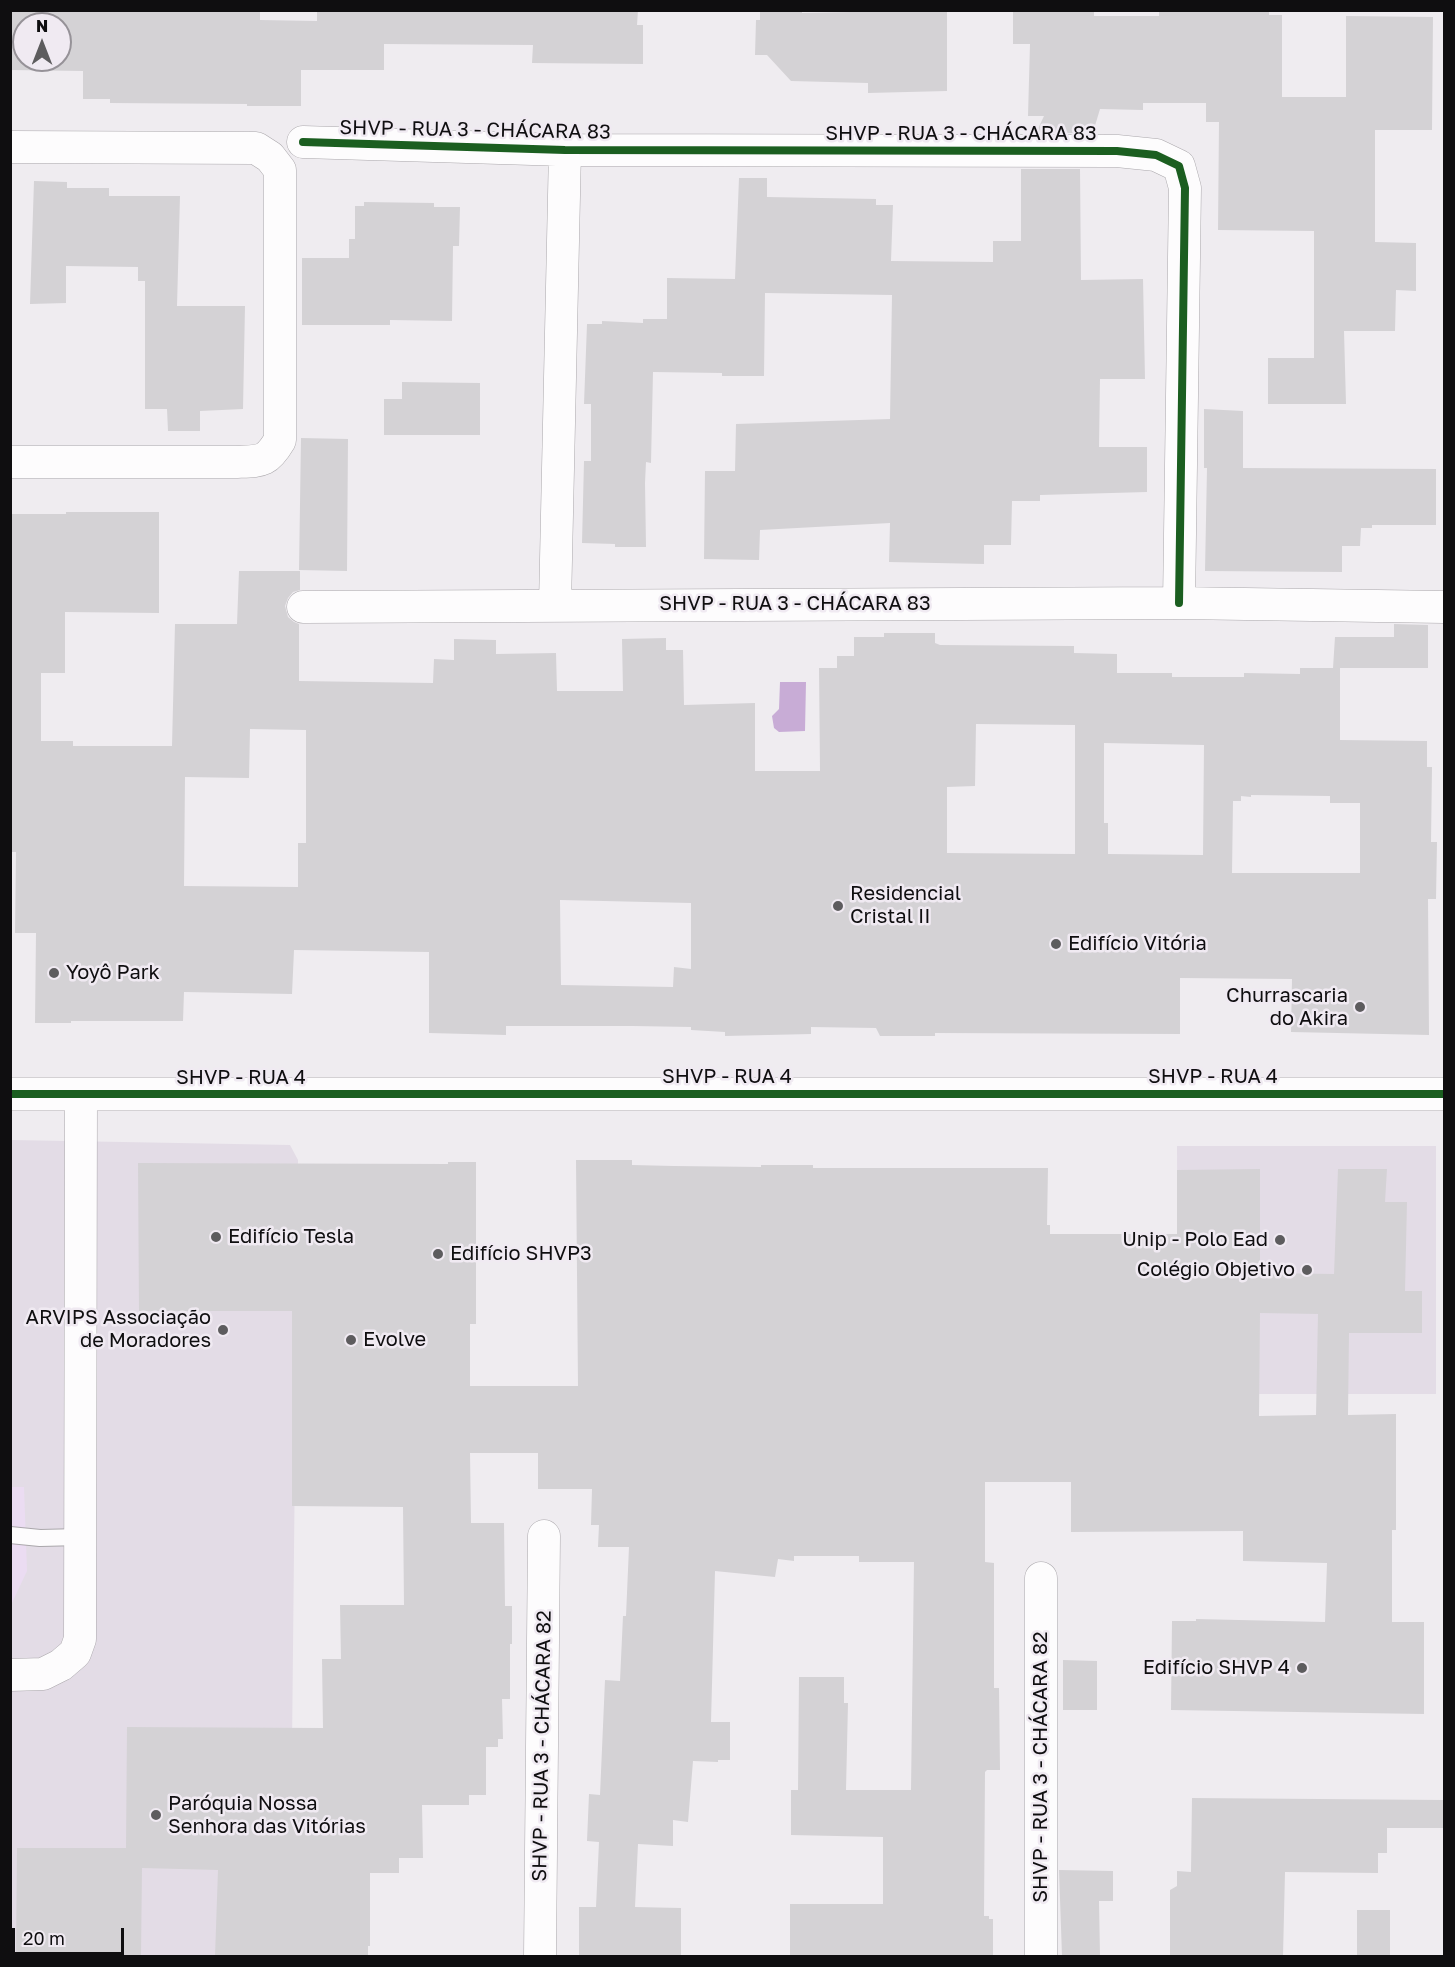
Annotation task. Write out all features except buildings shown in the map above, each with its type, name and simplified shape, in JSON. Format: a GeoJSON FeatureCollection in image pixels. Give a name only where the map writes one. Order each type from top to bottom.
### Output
{"type":"FeatureCollection","features":[{"type":"Feature","properties":{"kind":"street","name":"SHVP - RUA 3 - CHÁCARA 83"},"geometry":{"type":"LineString","coordinates":[[303,142],[565,150],[1117,151],[1156,155],[1179,166],[1185,188],[1179,603]]}},
{"type":"Feature","properties":{"kind":"street"},"geometry":{"type":"LineString","coordinates":[[10,147],[256,148],[270,157],[280,170],[281,308],[280,440],[271,455],[258,461],[237,462],[10,462]]}},
{"type":"Feature","properties":{"kind":"street","name":"SHVP - RUA 3 - CHÁCARA 83"},"geometry":{"type":"LineString","coordinates":[[555,605],[565,150]]}},
{"type":"Feature","properties":{"kind":"street","name":"SHVP - RUA 3 - CHÁCARA 83"},"geometry":{"type":"LineString","coordinates":[[303,607],[1179,603],[1444,607]]}},
{"type":"Feature","properties":{"kind":"street","name":"SHVP - RUA 4"},"geometry":{"type":"LineString","coordinates":[[10,1094],[1444,1094]]}},
{"type":"Feature","properties":{"kind":"street"},"geometry":{"type":"LineString","coordinates":[[10,1675],[43,1674],[61,1665],[75,1653],[80,1639],[81,1094]]}},
{"type":"Feature","properties":{"kind":"street","name":"SHVP - RUA 3 - CHÁCARA 82"},"geometry":{"type":"LineString","coordinates":[[540,1956],[544,1536]]}},
{"type":"Feature","properties":{"kind":"street","name":"SHVP - RUA 3 - CHÁCARA 82"},"geometry":{"type":"LineString","coordinates":[[1041,1578],[1041,1956]]}},
{"type":"Feature","properties":{"kind":"lane"},"geometry":{"type":"LineString","coordinates":[[10,1535],[40,1538],[80,1537]]}},
{"type":"Feature","properties":{"kind":"shaded area"},"geometry":{"type":"Polygon","coordinates":[[[780,682],[806,682],[805,731],[779,732],[774,728],[772,716],[779,709],[780,682]]]}},
{"type":"Feature","properties":{"kind":"shaded area"},"geometry":{"type":"Polygon","coordinates":[[[11,1140],[290,1145],[298,1160],[292,1746],[326,1885],[328,1956],[11,1956],[11,1140]]]}},
{"type":"Feature","properties":{"kind":"shaded area","name":"Colégio Objetivo"},"geometry":{"type":"Polygon","coordinates":[[[1177,1146],[1436,1146],[1436,1394],[1178,1394],[1177,1146]]]}},
{"type":"Feature","properties":{"kind":"shaded area"},"geometry":{"type":"Polygon","coordinates":[[[11,1487],[24,1487],[27,1571],[11,1605],[11,1487]]]}},
{"type":"Feature","properties":{"kind":"cycle path"},"geometry":{"type":"LineString","coordinates":[[303,142],[565,150],[1117,151],[1156,155],[1179,166],[1185,188],[1179,603]]}},
{"type":"Feature","properties":{"kind":"cycle path"},"geometry":{"type":"LineString","coordinates":[[10,1094],[1444,1094]]}},
{"type":"Feature","properties":{"kind":"place","name":"Residencial Cristal II"},"geometry":{"type":"Point","coordinates":[838,906]}},
{"type":"Feature","properties":{"kind":"place","name":"Edifício Vitória"},"geometry":{"type":"Point","coordinates":[1056,944]}},
{"type":"Feature","properties":{"kind":"place","name":"Yoyô Park"},"geometry":{"type":"Point","coordinates":[54,973]}},
{"type":"Feature","properties":{"kind":"place","name":"Churrascaria do Akira"},"geometry":{"type":"Point","coordinates":[1360,1007]}},
{"type":"Feature","properties":{"kind":"place","name":"Edifício Tesla"},"geometry":{"type":"Point","coordinates":[216,1237]}},
{"type":"Feature","properties":{"kind":"place","name":"Unip - Polo Ead"},"geometry":{"type":"Point","coordinates":[1280,1240]}},
{"type":"Feature","properties":{"kind":"place","name":"Edifício SHVP3"},"geometry":{"type":"Point","coordinates":[438,1254]}},
{"type":"Feature","properties":{"kind":"place","name":"Colégio Objetivo"},"geometry":{"type":"Point","coordinates":[1307,1270]}},
{"type":"Feature","properties":{"kind":"place","name":"ARVIPS Associação de Moradores"},"geometry":{"type":"Point","coordinates":[223,1330]}},
{"type":"Feature","properties":{"kind":"place","name":"Evolve"},"geometry":{"type":"Point","coordinates":[351,1340]}},
{"type":"Feature","properties":{"kind":"place","name":"Edifício SHVP 4"},"geometry":{"type":"Point","coordinates":[1302,1668]}},
{"type":"Feature","properties":{"kind":"place","name":"Paróquia Nossa Senhora das Vitórias"},"geometry":{"type":"Point","coordinates":[156,1815]}}]}
